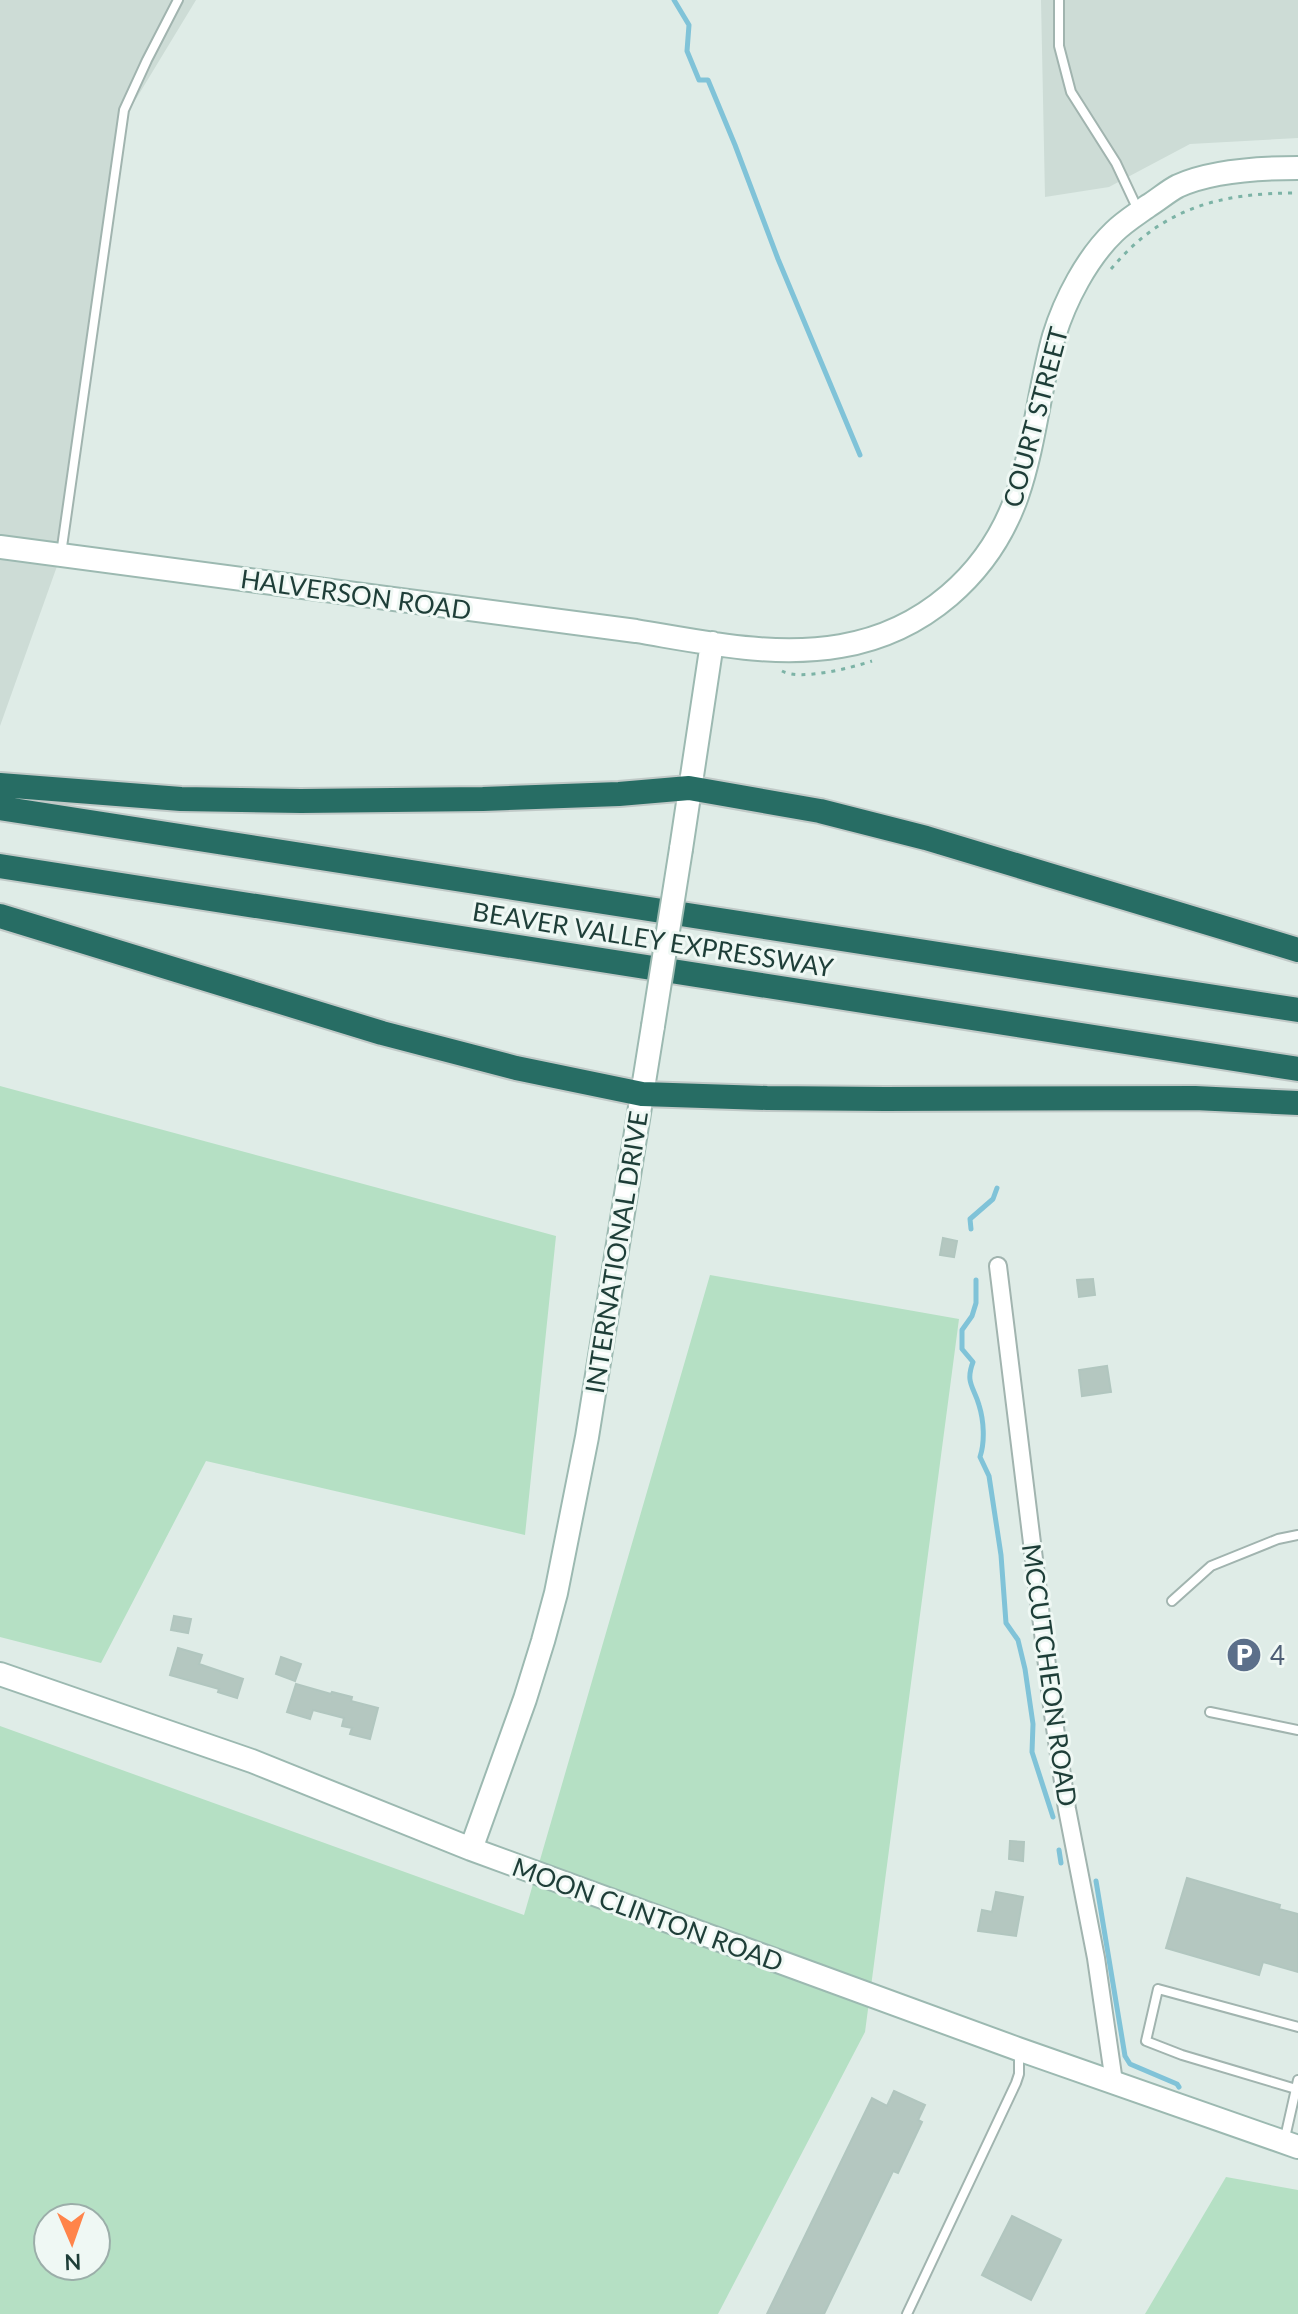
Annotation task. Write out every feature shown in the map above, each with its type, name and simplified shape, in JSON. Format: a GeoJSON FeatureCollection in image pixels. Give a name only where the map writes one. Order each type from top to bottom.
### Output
{"type":"FeatureCollection","features":[{"type":"Feature","properties":{"kind":"highway"},"geometry":{"type":"LineString","coordinates":[[0,785],[151,798],[301,801],[483,799],[689,788],[820,811],[926,838],[1298,950]]}},
{"type":"Feature","properties":{"kind":"highway","name":"BEAVER VALLEY EXPRESSWAY"},"geometry":{"type":"LineString","coordinates":[[0,808],[1298,1010]]}},
{"type":"Feature","properties":{"kind":"highway","name":"BEAVER VALLEY EXPRESSWAY"},"geometry":{"type":"LineString","coordinates":[[0,866],[1298,1069]]}},
{"type":"Feature","properties":{"kind":"highway"},"geometry":{"type":"LineString","coordinates":[[0,916],[382,1033],[516,1068],[642,1094],[871,1099],[1195,1098],[1298,1103]]}},
{"type":"Feature","properties":{"kind":"street","name":"COURT STREET"},"geometry":{"type":"LineString","coordinates":[[712,643],[780,651],[842,646],[888,633],[933,609],[960,586],[987,553],[1007,520],[1016,497],[1055,334],[1072,294],[1102,245],[1116,230],[1178,186],[1201,179],[1254,171],[1298,168]]}},
{"type":"Feature","properties":{"kind":"street","name":"HALVERSON ROAD"},"geometry":{"type":"LineString","coordinates":[[0,547],[712,643]]}},
{"type":"Feature","properties":{"kind":"street","name":"INTERNATIONAL DRIVE"},"geometry":{"type":"LineString","coordinates":[[471,1849],[525,1699],[556,1593],[587,1437],[712,643]]}},
{"type":"Feature","properties":{"kind":"street","name":"MCCUTCHEON ROAD"},"geometry":{"type":"LineString","coordinates":[[998,1266],[1053,1714],[1067,1809],[1096,1958],[1114,2082]]}},
{"type":"Feature","properties":{"kind":"street","name":"MOON CLINTON ROAD"},"geometry":{"type":"LineString","coordinates":[[0,1674],[252,1761],[471,1849],[1291,2145]]}},
{"type":"Feature","properties":{"kind":"lane"},"geometry":{"type":"LineString","coordinates":[[61,555],[124,110],[178,0]]}},
{"type":"Feature","properties":{"kind":"lane"},"geometry":{"type":"LineString","coordinates":[[1059,0],[1059,46],[1071,92],[1116,163],[1139,213]]}},
{"type":"Feature","properties":{"kind":"lane"},"geometry":{"type":"LineString","coordinates":[[1172,1601],[1211,1566],[1278,1539],[1298,1535]]}},
{"type":"Feature","properties":{"kind":"lane"},"geometry":{"type":"LineString","coordinates":[[1210,1712],[1298,1730]]}},
{"type":"Feature","properties":{"kind":"lane"},"geometry":{"type":"LineString","coordinates":[[1291,2145],[1297,2084],[1182,2055],[1146,2041],[1158,1989],[1298,2027]]}},
{"type":"Feature","properties":{"kind":"lane"},"geometry":{"type":"LineString","coordinates":[[907,2314],[1016,2083],[1019,2074],[1018,2049]]}},
{"type":"Feature","properties":{"kind":"shaded area"},"geometry":{"type":"Polygon","coordinates":[[[0,0],[196,0],[122,122],[61,555],[0,726],[0,0]]]}},
{"type":"Feature","properties":{"kind":"shaded area"},"geometry":{"type":"Polygon","coordinates":[[[1041,0],[1298,0],[1298,138],[1190,144],[1109,187],[1045,197],[1041,0]]]}},
{"type":"Feature","properties":{"kind":"green space"},"geometry":{"type":"Polygon","coordinates":[[[0,1086],[556,1236],[525,1535],[206,1461],[101,1663],[0,1637],[0,1086]]]}},
{"type":"Feature","properties":{"kind":"green space"},"geometry":{"type":"Polygon","coordinates":[[[710,1275],[959,1319],[865,2032],[718,2314],[0,2314],[0,1726],[524,1915],[710,1275]]]}},
{"type":"Feature","properties":{"kind":"green space"},"geometry":{"type":"Polygon","coordinates":[[[1226,2177],[1298,2190],[1298,2314],[1145,2314],[1226,2177]]]}},
{"type":"Feature","properties":{"kind":"building"},"geometry":{"type":"Polygon","coordinates":[[[943,1238],[957,1241],[954,1257],[940,1255],[943,1238]]]}},
{"type":"Feature","properties":{"kind":"building"},"geometry":{"type":"Polygon","coordinates":[[[1093,1279],[1095,1295],[1079,1297],[1077,1280],[1093,1279]]]}},
{"type":"Feature","properties":{"kind":"building"},"geometry":{"type":"Polygon","coordinates":[[[1107,1366],[1111,1392],[1082,1396],[1079,1370],[1107,1366]]]}},
{"type":"Feature","properties":{"kind":"building"},"geometry":{"type":"Polygon","coordinates":[[[174,1616],[191,1619],[188,1633],[171,1630],[174,1616]]]}},
{"type":"Feature","properties":{"kind":"building"},"geometry":{"type":"Polygon","coordinates":[[[178,1648],[202,1655],[199,1664],[243,1679],[237,1698],[218,1692],[219,1689],[170,1675],[178,1648]]]}},
{"type":"Feature","properties":{"kind":"building"},"geometry":{"type":"Polygon","coordinates":[[[281,1657],[301,1664],[295,1681],[276,1674],[281,1657]]]}},
{"type":"Feature","properties":{"kind":"building"},"geometry":{"type":"Polygon","coordinates":[[[296,1684],[352,1697],[351,1701],[378,1708],[370,1739],[350,1734],[352,1728],[342,1726],[344,1718],[313,1710],[310,1719],[287,1712],[296,1684]]]}},
{"type":"Feature","properties":{"kind":"building"},"geometry":{"type":"Polygon","coordinates":[[[1010,1841],[1024,1842],[1023,1861],[1009,1859],[1010,1841]]]}},
{"type":"Feature","properties":{"kind":"building"},"geometry":{"type":"Polygon","coordinates":[[[1187,1878],[1280,1905],[1279,1909],[1298,1914],[1298,1972],[1263,1962],[1259,1975],[1166,1948],[1187,1878]]]}},
{"type":"Feature","properties":{"kind":"building"},"geometry":{"type":"Polygon","coordinates":[[[996,1892],[1023,1897],[1016,1936],[978,1931],[982,1910],[992,1912],[996,1892]]]}},
{"type":"Feature","properties":{"kind":"building"},"geometry":{"type":"Polygon","coordinates":[[[894,2091],[925,2105],[918,2120],[922,2122],[898,2173],[893,2171],[824,2314],[767,2314],[872,2098],[887,2106],[894,2091]]]}},
{"type":"Feature","properties":{"kind":"building"},"geometry":{"type":"Polygon","coordinates":[[[1012,2216],[1061,2240],[1031,2300],[982,2275],[1012,2216]]]}},
{"type":"Feature","properties":{"kind":"waterway"},"geometry":{"type":"LineString","coordinates":[[674,0],[689,25],[687,51],[699,80],[708,80],[860,455]]}},
{"type":"Feature","properties":{"kind":"waterway"},"geometry":{"type":"LineString","coordinates":[[971,1229],[970,1219],[993,1199],[997,1188]]}},
{"type":"Feature","properties":{"kind":"waterway"},"geometry":{"type":"LineString","coordinates":[[976,1280],[976,1303],[972,1316],[962,1330],[962,1349],[973,1362],[970,1380],[982,1418],[980,1457],[989,1476],[1001,1555],[1006,1623],[1018,1640],[1033,1724],[1032,1752],[1053,1817]]}},
{"type":"Feature","properties":{"kind":"waterway"},"geometry":{"type":"LineString","coordinates":[[1059,1850],[1061,1863]]}},
{"type":"Feature","properties":{"kind":"waterway"},"geometry":{"type":"LineString","coordinates":[[1096,1881],[1125,2056],[1130,2064],[1179,2087]]}},
{"type":"Feature","properties":{"kind":"place","name":"4"},"geometry":{"type":"Point","coordinates":[1244,1655]}}]}
